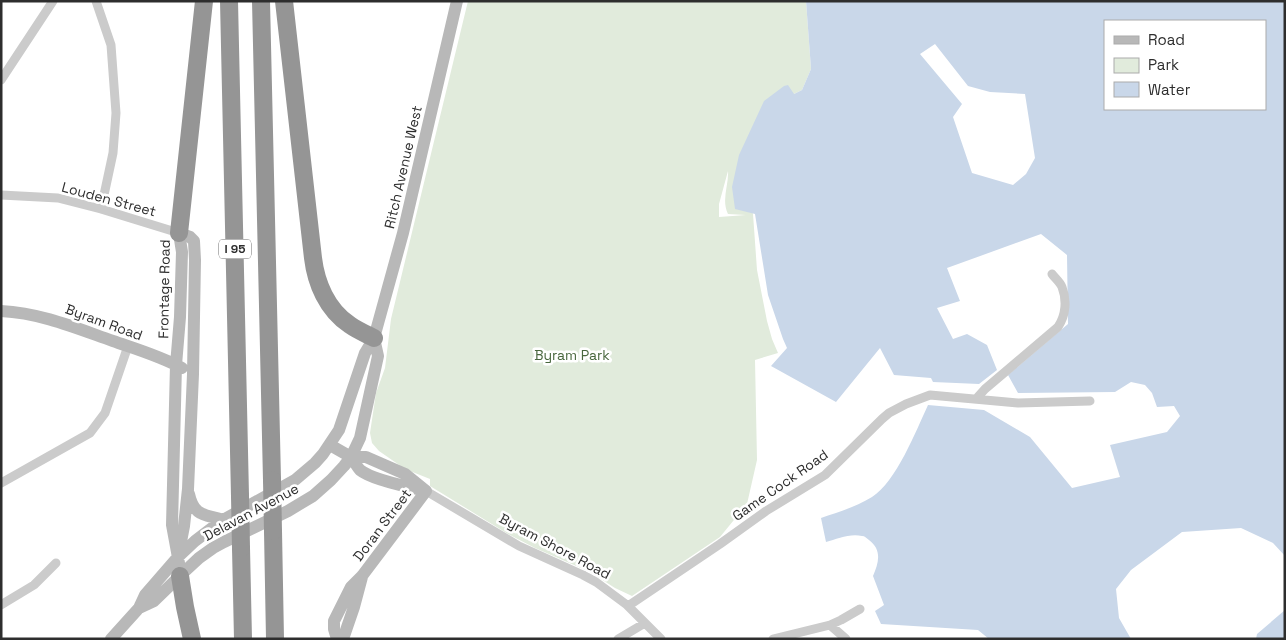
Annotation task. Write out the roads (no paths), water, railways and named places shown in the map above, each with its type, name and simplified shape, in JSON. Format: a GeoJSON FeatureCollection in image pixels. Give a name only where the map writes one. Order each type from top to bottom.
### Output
{"type":"FeatureCollection","features":[{"type":"Feature","properties":{"kind":"highway"},"geometry":{"type":"LineString","coordinates":[[179,233],[204,1]]}},
{"type":"Feature","properties":{"kind":"highway","name":"I 95"},"geometry":{"type":"LineString","coordinates":[[229,1],[243,639]]}},
{"type":"Feature","properties":{"kind":"highway","name":"I 95"},"geometry":{"type":"LineString","coordinates":[[261,1],[275,639]]}},
{"type":"Feature","properties":{"kind":"highway"},"geometry":{"type":"LineString","coordinates":[[284,1],[312,258],[317,279],[325,298],[340,316],[349,324],[374,338]]}},
{"type":"Feature","properties":{"kind":"highway"},"geometry":{"type":"LineString","coordinates":[[180,576],[192,639]]}},
{"type":"Feature","properties":{"kind":"main road","name":"Ritch Avenue West"},"geometry":{"type":"LineString","coordinates":[[330,445],[339,430],[365,353],[374,338],[403,234],[458,1]]}},
{"type":"Feature","properties":{"kind":"main road","name":"Frontage Road"},"geometry":{"type":"LineString","coordinates":[[178,556],[184,526],[188,489],[195,260],[194,241],[190,237],[179,233],[182,252],[176,365],[172,525],[180,576]]}},
{"type":"Feature","properties":{"kind":"main road","name":"Byram Road"},"geometry":{"type":"LineString","coordinates":[[1,311],[19,312],[56,320],[176,365],[192,374]]}},
{"type":"Feature","properties":{"kind":"main road","name":"Ritch Avenue West"},"geometry":{"type":"LineString","coordinates":[[351,457],[360,438],[378,356],[374,338]]}},
{"type":"Feature","properties":{"kind":"main road","name":"Byram Shore Road"},"geometry":{"type":"LineString","coordinates":[[330,445],[351,457],[360,470],[369,475],[426,491]]}},
{"type":"Feature","properties":{"kind":"main road","name":"Delavan Avenue"},"geometry":{"type":"LineString","coordinates":[[111,639],[139,608],[144,595],[178,556],[223,520],[295,480],[315,463],[330,445]]}},
{"type":"Feature","properties":{"kind":"main road","name":"Delavan Avenue"},"geometry":{"type":"LineString","coordinates":[[139,608],[154,601],[199,558],[224,542],[288,511],[313,496],[331,480],[351,457]]}},
{"type":"Feature","properties":{"kind":"main road"},"geometry":{"type":"LineString","coordinates":[[188,489],[193,507],[207,517],[223,520]]}},
{"type":"Feature","properties":{"kind":"main road","name":"Doran Street"},"geometry":{"type":"LineString","coordinates":[[337,639],[334,621],[351,587],[362,576],[426,491]]}},
{"type":"Feature","properties":{"kind":"main road","name":"Doran Street"},"geometry":{"type":"LineString","coordinates":[[343,639],[362,576]]}},
{"type":"Feature","properties":{"kind":"street"},"geometry":{"type":"LineString","coordinates":[[1,80],[53,1]]}},
{"type":"Feature","properties":{"kind":"street"},"geometry":{"type":"LineString","coordinates":[[96,1],[111,44],[116,113],[113,153],[101,210]]}},
{"type":"Feature","properties":{"kind":"street","name":"Louden Street"},"geometry":{"type":"LineString","coordinates":[[1,195],[58,198],[179,233]]}},
{"type":"Feature","properties":{"kind":"street"},"geometry":{"type":"LineString","coordinates":[[976,399],[1058,326],[1063,319],[1065,301],[1062,286],[1052,274]]}},
{"type":"Feature","properties":{"kind":"street"},"geometry":{"type":"LineString","coordinates":[[1,484],[90,433],[105,414],[128,346]]}},
{"type":"Feature","properties":{"kind":"street","name":"Game Cock Road"},"geometry":{"type":"LineString","coordinates":[[628,606],[766,511],[824,475],[889,413],[906,404],[930,395],[1018,403],[1090,401]]}},
{"type":"Feature","properties":{"kind":"street","name":"Byram Shore Road"},"geometry":{"type":"LineString","coordinates":[[426,491],[519,546],[583,575],[603,587],[628,606],[661,639]]}},
{"type":"Feature","properties":{"kind":"street"},"geometry":{"type":"LineString","coordinates":[[1,605],[34,585],[56,563]]}},
{"type":"Feature","properties":{"kind":"street"},"geometry":{"type":"LineString","coordinates":[[773,639],[830,625],[860,609]]}},
{"type":"Feature","properties":{"kind":"street"},"geometry":{"type":"LineString","coordinates":[[618,639],[645,623]]}},
{"type":"Feature","properties":{"kind":"street"},"geometry":{"type":"LineString","coordinates":[[830,625],[846,639]]}},
{"type":"Feature","properties":{"kind":"water"},"geometry":{"type":"Polygon","coordinates":[[[806,1],[1285,1],[1285,556],[1273,543],[1241,528],[1182,532],[1131,570],[1116,589],[1119,618],[1131,639],[989,639],[978,630],[881,624],[875,611],[884,605],[873,576],[878,561],[876,548],[866,537],[857,535],[826,542],[821,518],[860,504],[881,490],[897,468],[928,405],[984,410],[1030,437],[1072,488],[1120,477],[1110,445],[1167,432],[1180,416],[1174,406],[1157,407],[1152,393],[1145,385],[1131,382],[1115,392],[1018,393],[1008,375],[1068,324],[1067,255],[1041,234],[947,268],[960,301],[937,308],[953,339],[967,334],[987,345],[997,370],[979,384],[933,382],[931,378],[894,375],[880,348],[836,402],[771,366],[787,348],[768,295],[755,214],[735,209],[732,187],[739,155],[764,101],[784,86],[788,85],[794,94],[802,90],[811,69],[806,1]],[[935,44],[920,54],[962,104],[953,117],[972,173],[1013,185],[1026,174],[1035,158],[1025,94],[990,92],[968,86],[935,44]]]}},
{"type":"Feature","properties":{"kind":"water"},"geometry":{"type":"Polygon","coordinates":[[[1285,610],[1285,639],[1256,639],[1257,634],[1285,610]]]}},
{"type":"Feature","properties":{"kind":"park label","name":"Byram Park"},"geometry":{"type":"Point","coordinates":[572,355]}}]}
